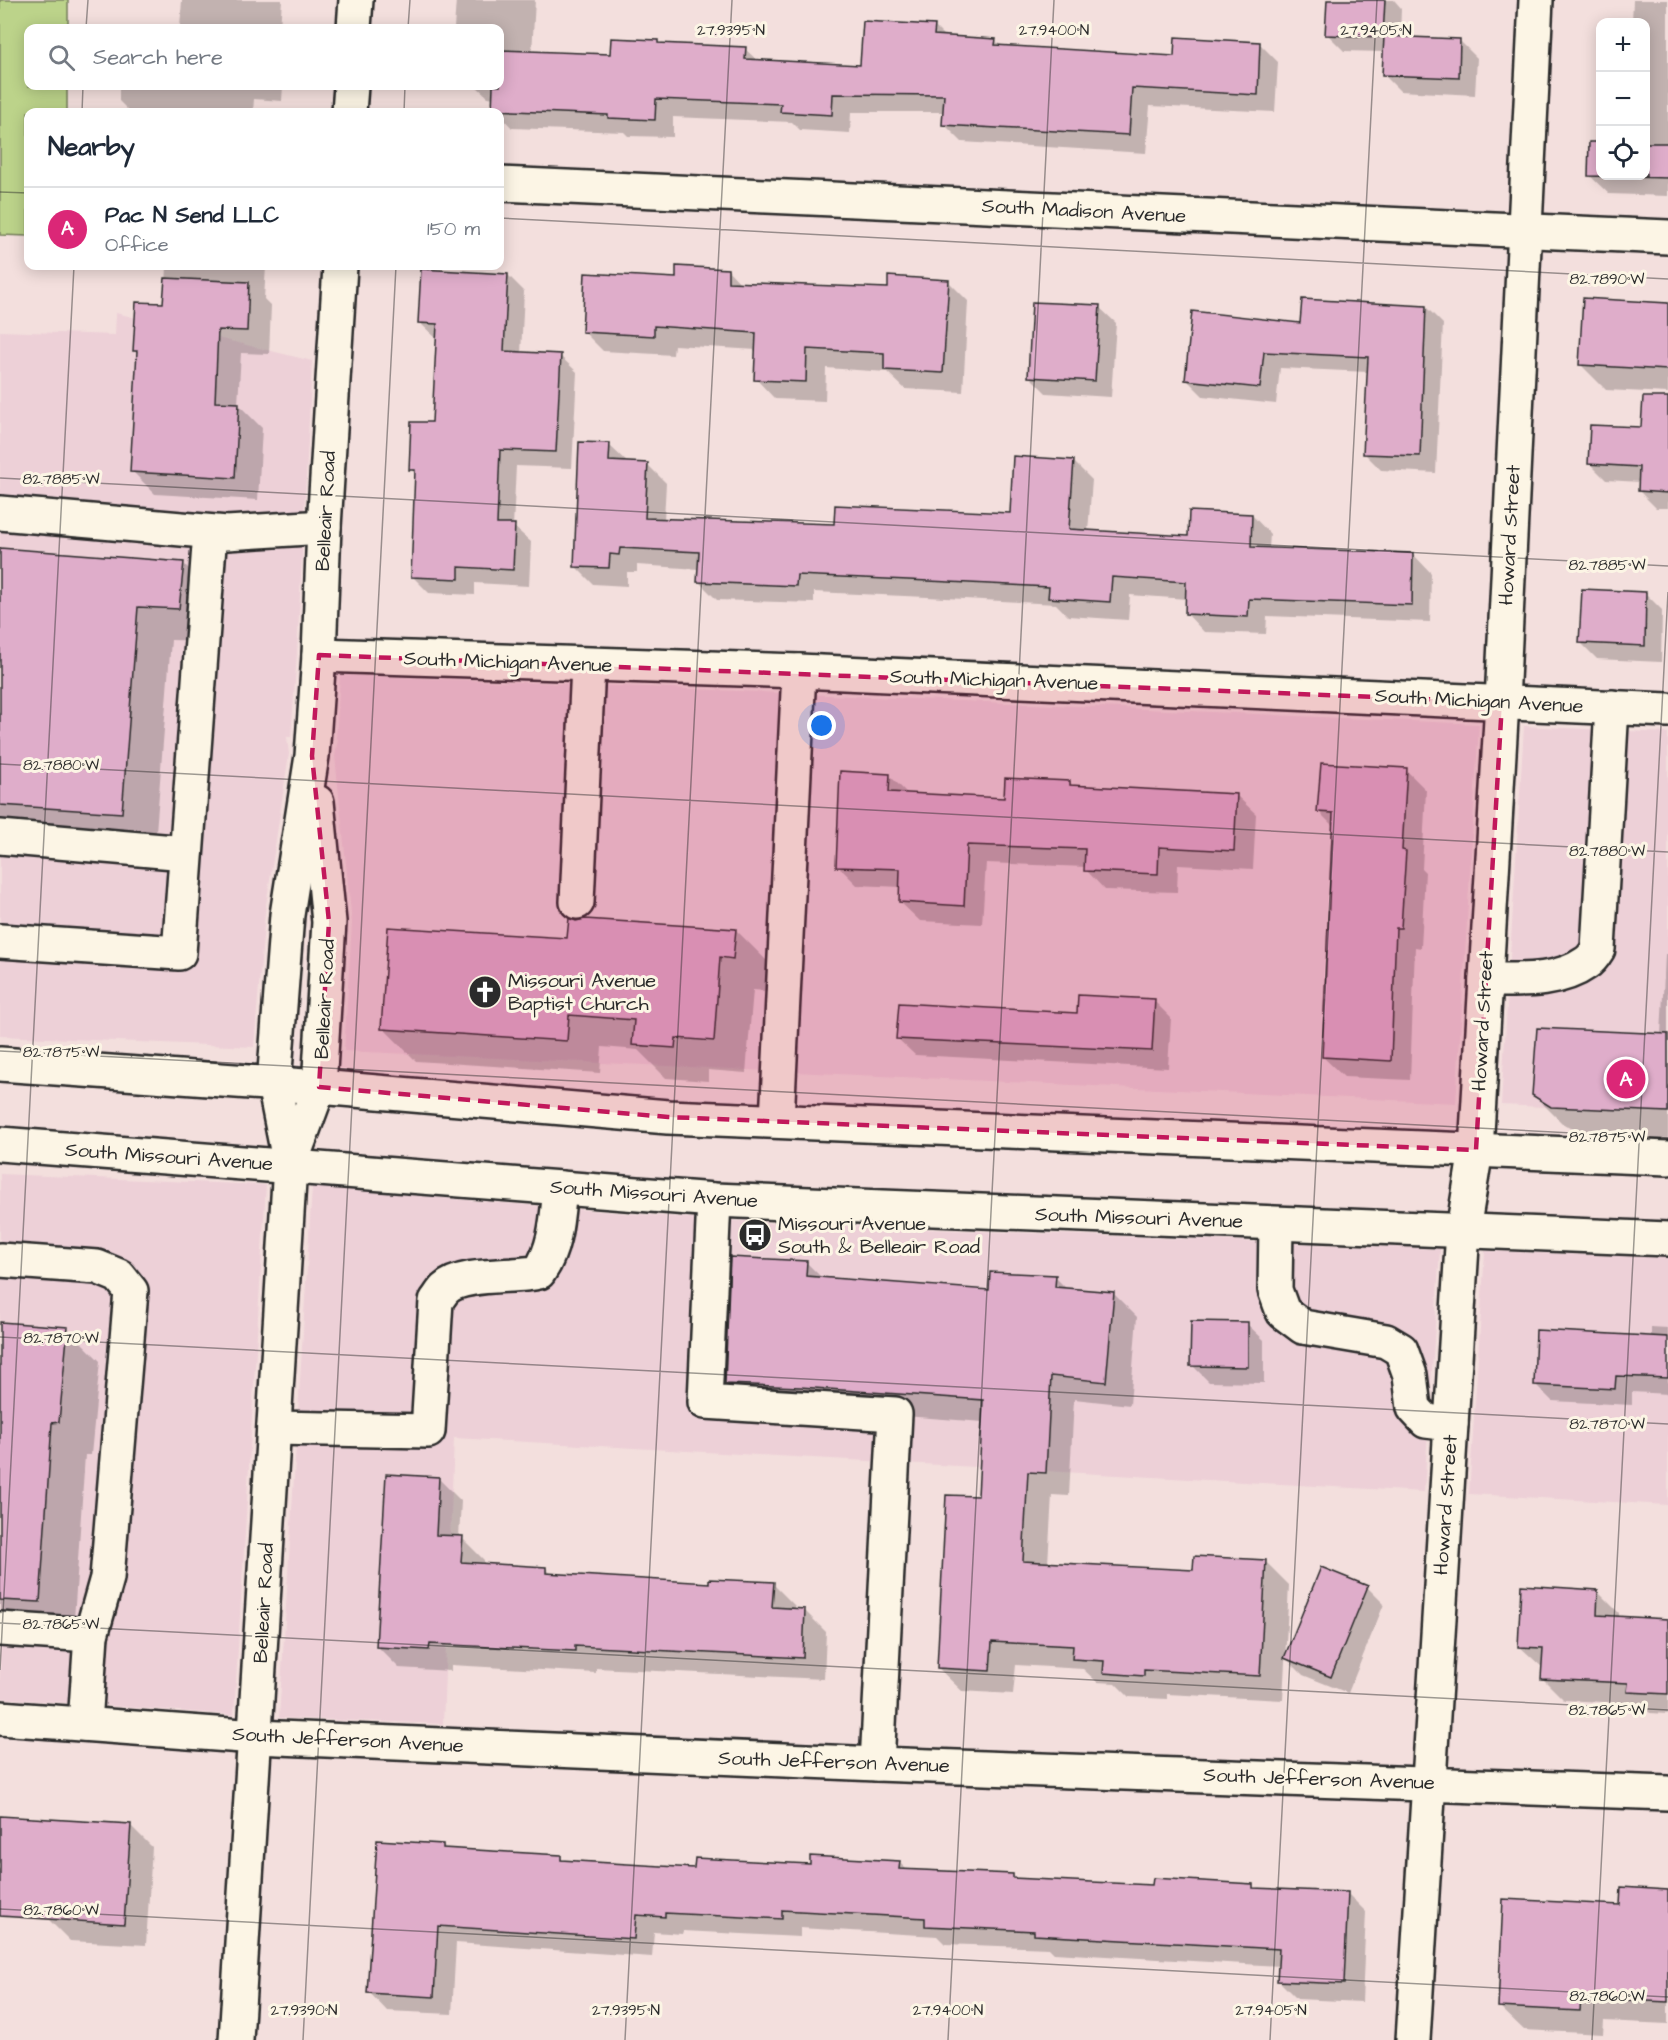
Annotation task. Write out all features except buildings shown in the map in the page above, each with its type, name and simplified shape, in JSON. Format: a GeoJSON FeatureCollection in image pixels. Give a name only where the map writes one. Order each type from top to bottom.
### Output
{"type":"FeatureCollection","features":[{"type":"Feature","properties":{"kind":"street"},"geometry":{"type":"LineString","coordinates":[[354,24],[356,0]]}},
{"type":"Feature","properties":{"kind":"street","name":"Howard Street"},"geometry":{"type":"LineString","coordinates":[[1413,2040],[1463,1230],[1476,1150],[1502,702],[1536,0]]}},
{"type":"Feature","properties":{"kind":"street"},"geometry":{"type":"LineString","coordinates":[[349,108],[351,90]]}},
{"type":"Feature","properties":{"kind":"street","name":"South Madison Avenue"},"geometry":{"type":"LineString","coordinates":[[504,184],[1668,237]]}},
{"type":"Feature","properties":{"kind":"street","name":"Belleair Road"},"geometry":{"type":"LineString","coordinates":[[236,2040],[290,1165],[274,1084],[287,915],[312,756],[320,655],[324,527],[340,270]]}},
{"type":"Feature","properties":{"kind":"street"},"geometry":{"type":"LineString","coordinates":[[0,513],[226,533],[324,527]]}},
{"type":"Feature","properties":{"kind":"street"},"geometry":{"type":"LineString","coordinates":[[0,941],[179,953],[210,531]]}},
{"type":"Feature","properties":{"kind":"street","name":"South Michigan Avenue"},"geometry":{"type":"LineString","coordinates":[[320,655],[800,671],[1668,710]]}},
{"type":"Feature","properties":{"kind":"street"},"geometry":{"type":"LineString","coordinates":[[577,902],[588,665]]}},
{"type":"Feature","properties":{"kind":"street"},"geometry":{"type":"LineString","coordinates":[[777,1120],[800,671]]}},
{"type":"Feature","properties":{"kind":"street"},"geometry":{"type":"LineString","coordinates":[[1486,980],[1536,979],[1569,972],[1587,963],[1598,950],[1612,707]]}},
{"type":"Feature","properties":{"kind":"street","name":"Belleair Road"},"geometry":{"type":"LineString","coordinates":[[290,1165],[319,1087],[329,922],[312,756]]}},
{"type":"Feature","properties":{"kind":"street"},"geometry":{"type":"LineString","coordinates":[[0,837],[186,853]]}},
{"type":"Feature","properties":{"kind":"street"},"geometry":{"type":"LineString","coordinates":[[0,1064],[319,1087],[656,1116],[1668,1158]]}},
{"type":"Feature","properties":{"kind":"street","name":"South Missouri Avenue"},"geometry":{"type":"LineString","coordinates":[[0,1144],[714,1200],[1668,1239]]}},
{"type":"Feature","properties":{"kind":"street"},"geometry":{"type":"LineString","coordinates":[[274,1428],[428,1431],[436,1301],[446,1287],[466,1279],[524,1276],[539,1272],[549,1258],[556,1227],[560,1188]]}},
{"type":"Feature","properties":{"kind":"street"},"geometry":{"type":"LineString","coordinates":[[714,1200],[705,1402],[895,1413],[877,1764]]}},
{"type":"Feature","properties":{"kind":"street"},"geometry":{"type":"LineString","coordinates":[[1276,1224],[1275,1290],[1283,1312],[1303,1327],[1386,1341],[1401,1350],[1410,1375],[1414,1408],[1426,1421],[1451,1424]]}},
{"type":"Feature","properties":{"kind":"street"},"geometry":{"type":"LineString","coordinates":[[0,1260],[96,1268],[119,1276],[131,1291],[107,1578],[92,1635],[86,1724]]}},
{"type":"Feature","properties":{"kind":"street"},"geometry":{"type":"LineString","coordinates":[[0,1629],[92,1635]]}},
{"type":"Feature","properties":{"kind":"street","name":"South Jefferson Avenue"},"geometry":{"type":"LineString","coordinates":[[0,1718],[256,1737],[877,1764],[1668,1793]]}},
{"type":"Feature","properties":{"kind":"highlighted area"},"geometry":{"type":"Polygon","coordinates":[[[319,655],[1502,702],[1476,1150],[668,1117],[319,1087],[329,922],[312,756],[319,655]]]}},
{"type":"Feature","properties":{"kind":"shaded area"},"geometry":{"type":"Polygon","coordinates":[[[116,313],[312,361],[291,737],[287,737],[289,754],[265,912],[254,1047],[0,1036],[0,331],[115,335],[116,313]]]}},
{"type":"Feature","properties":{"kind":"shaded area"},"geometry":{"type":"Polygon","coordinates":[[[340,675],[1479,724],[1456,1103],[344,1051],[352,923],[335,756],[338,739],[336,738],[340,675]]]}},
{"type":"Feature","properties":{"kind":"shaded area"},"geometry":{"type":"Polygon","coordinates":[[[1524,726],[1668,733],[1668,1113],[1501,1105],[1524,726]]]}},
{"type":"Feature","properties":{"kind":"shaded area"},"geometry":{"type":"Polygon","coordinates":[[[0,1174],[266,1185],[234,1715],[0,1698],[0,1174]]]}},
{"type":"Feature","properties":{"kind":"shaded area"},"geometry":{"type":"Polygon","coordinates":[[[312,1187],[770,1223],[1440,1249],[1424,1492],[454,1438],[443,1724],[279,1718],[312,1187]]]}},
{"type":"Feature","properties":{"kind":"shaded area"},"geometry":{"type":"Polygon","coordinates":[[[1485,1251],[1668,1258],[1668,1505],[1469,1494],[1485,1251]]]}},
{"type":"Feature","properties":{"kind":"green space"},"geometry":{"type":"Polygon","coordinates":[[[0,0],[68,0],[68,24],[24,24],[24,90],[67,90],[67,108],[24,108],[24,236],[0,235],[0,0]]]}},
{"type":"Feature","properties":{"kind":"place","name":"Missouri Avenue Baptist Church"},"geometry":{"type":"Point","coordinates":[485,992]}},
{"type":"Feature","properties":{"kind":"place","name":"Pac N Send LLC"},"geometry":{"type":"Point","coordinates":[1626,1079]}},
{"type":"Feature","properties":{"kind":"place","name":"Missouri Avenue South & Belleair Road"},"geometry":{"type":"Point","coordinates":[755,1235]}}]}
